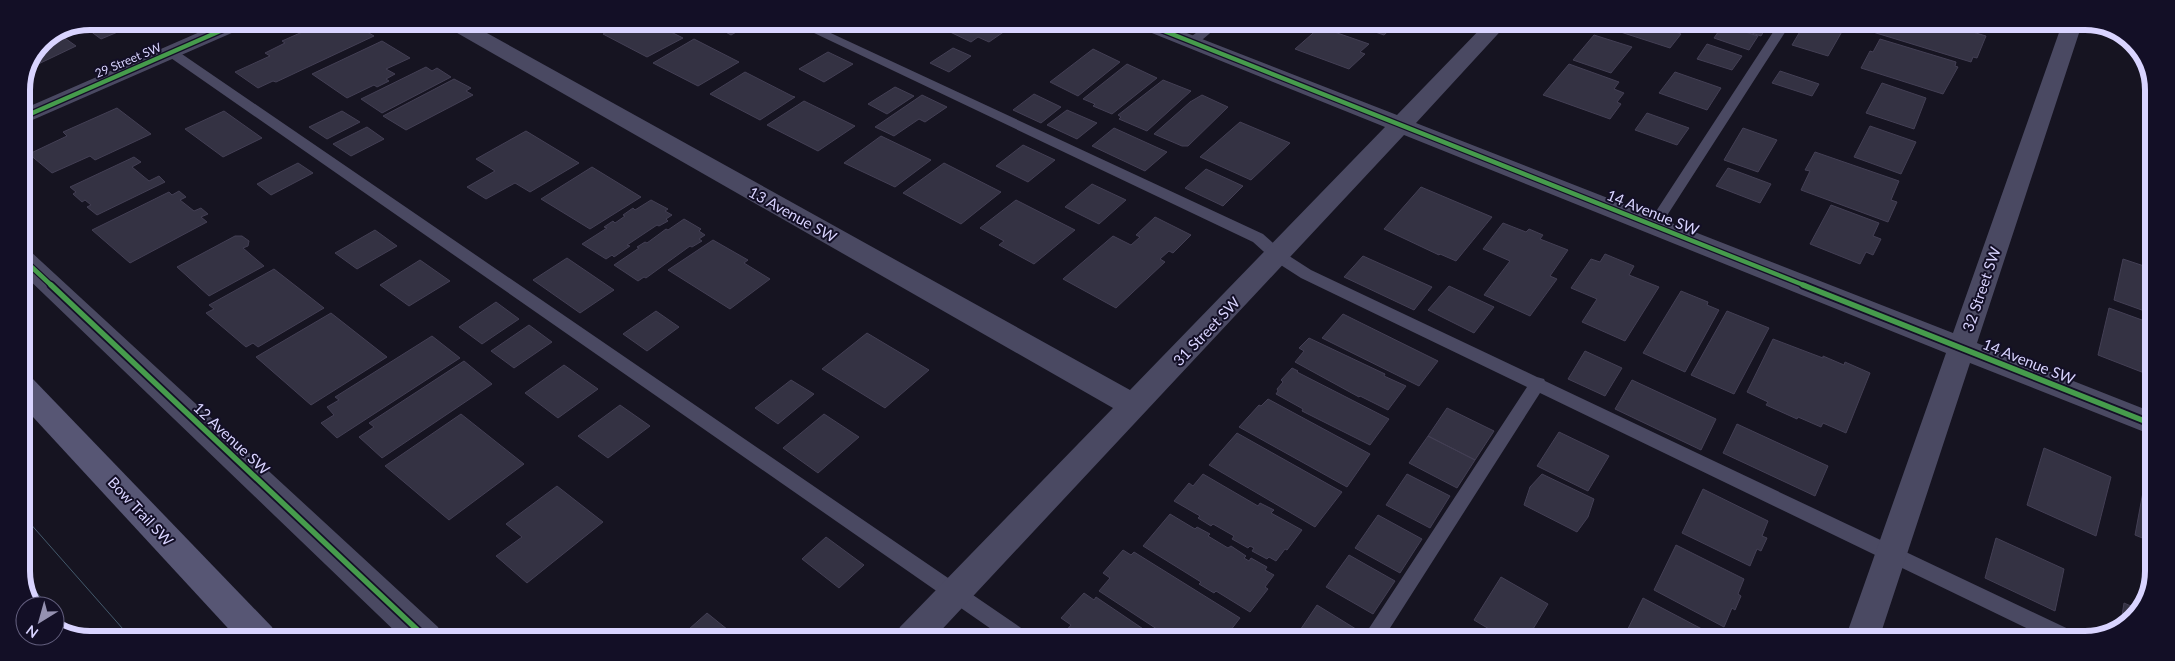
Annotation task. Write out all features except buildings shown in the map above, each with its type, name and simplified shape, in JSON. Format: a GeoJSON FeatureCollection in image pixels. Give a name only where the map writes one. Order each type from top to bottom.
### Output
{"type":"FeatureCollection","features":[{"type":"Feature","properties":{"kind":"main road","name":"Bow Trail SW"},"geometry":{"type":"LineString","coordinates":[[30,395],[253,631]]}},
{"type":"Feature","properties":{"kind":"street","name":"29 Street SW"},"geometry":{"type":"LineString","coordinates":[[30,114],[222,30]]}},
{"type":"Feature","properties":{"kind":"street","name":"13 Avenue SW"},"geometry":{"type":"LineString","coordinates":[[466,30],[1134,406]]}},
{"type":"Feature","properties":{"kind":"street","name":"14 Avenue SW"},"geometry":{"type":"LineString","coordinates":[[1163,30],[2145,421]]}},
{"type":"Feature","properties":{"kind":"street","name":"31 Street SW"},"geometry":{"type":"LineString","coordinates":[[919,631],[1491,30]]}},
{"type":"Feature","properties":{"kind":"street","name":"32 Street SW"},"geometry":{"type":"LineString","coordinates":[[1865,631],[2070,30]]}},
{"type":"Feature","properties":{"kind":"street","name":"12 Avenue SW"},"geometry":{"type":"LineString","coordinates":[[30,265],[419,631]]}},
{"type":"Feature","properties":{"kind":"lane"},"geometry":{"type":"LineString","coordinates":[[814,30],[1258,238],[1278,256],[1306,274],[1538,383],[2053,631]]}},
{"type":"Feature","properties":{"kind":"lane"},"geometry":{"type":"LineString","coordinates":[[1192,42],[1207,30]]}},
{"type":"Feature","properties":{"kind":"lane"},"geometry":{"type":"LineString","coordinates":[[1654,226],[1780,30]]}},
{"type":"Feature","properties":{"kind":"lane"},"geometry":{"type":"LineString","coordinates":[[172,52],[1010,631]]}},
{"type":"Feature","properties":{"kind":"lane"},"geometry":{"type":"LineString","coordinates":[[1377,631],[1538,383]]}},
{"type":"Feature","properties":{"kind":"tram line"},"geometry":{"type":"LineString","coordinates":[[30,523],[125,631]]}},
{"type":"Feature","properties":{"kind":"tram line"},"geometry":{"type":"LineString","coordinates":[[32,587],[40,596]]}},
{"type":"Feature","properties":{"kind":"cycle path"},"geometry":{"type":"LineString","coordinates":[[30,114],[222,30]]}},
{"type":"Feature","properties":{"kind":"cycle path"},"geometry":{"type":"LineString","coordinates":[[1162,30],[2145,421]]}},
{"type":"Feature","properties":{"kind":"cycle path"},"geometry":{"type":"LineString","coordinates":[[30,265],[419,631]]}}]}
